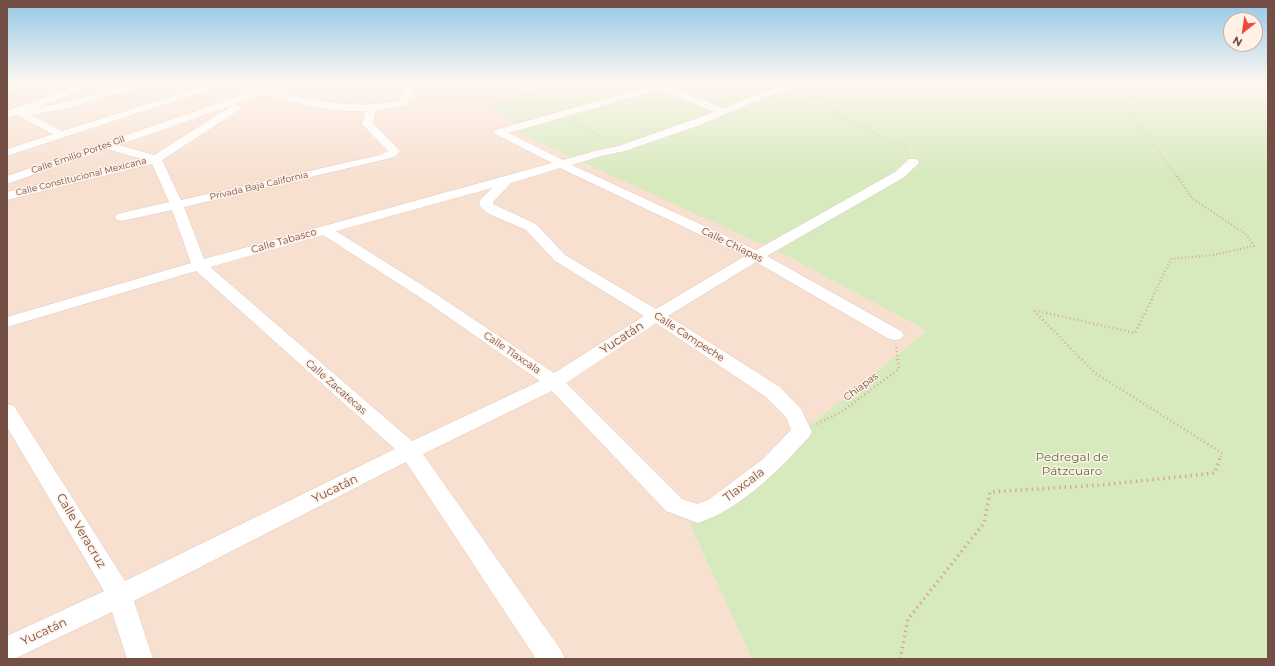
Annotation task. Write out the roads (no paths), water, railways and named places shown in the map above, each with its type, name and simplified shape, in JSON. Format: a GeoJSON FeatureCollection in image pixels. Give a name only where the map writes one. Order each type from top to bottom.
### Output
{"type":"FeatureCollection","features":[{"type":"Feature","properties":{"kind":"street"},"geometry":{"type":"LineString","coordinates":[[16,114],[35,121],[57,132]]}},
{"type":"Feature","properties":{"kind":"street"},"geometry":{"type":"LineString","coordinates":[[35,121],[49,114]]}},
{"type":"Feature","properties":{"kind":"street"},"geometry":{"type":"LineString","coordinates":[[7,148],[57,132],[100,114]]}},
{"type":"Feature","properties":{"kind":"street"},"geometry":{"type":"LineString","coordinates":[[7,153],[125,114]]}},
{"type":"Feature","properties":{"kind":"street","name":"Calle Emilio Portes Gil"},"geometry":{"type":"LineString","coordinates":[[10,177],[195,114]]}},
{"type":"Feature","properties":{"kind":"street","name":"Calle Constitucional Mexicana"},"geometry":{"type":"LineString","coordinates":[[7,196],[156,159],[226,114]]}},
{"type":"Feature","properties":{"kind":"street","name":"Privada Baja California"},"geometry":{"type":"LineString","coordinates":[[122,217],[391,155],[394,151],[367,124],[370,114]]}},
{"type":"Feature","properties":{"kind":"street","name":"Calle Chiapas"},"geometry":{"type":"LineString","coordinates":[[560,114],[499,132],[537,150],[563,165],[756,256],[895,335]]}},
{"type":"Feature","properties":{"kind":"street","name":"Calle Tabasco"},"geometry":{"type":"LineString","coordinates":[[7,322],[325,230],[563,165],[599,153],[621,149],[717,114]]}},
{"type":"Feature","properties":{"kind":"street"},"geometry":{"type":"LineString","coordinates":[[106,145],[156,159]]}},
{"type":"Feature","properties":{"kind":"street","name":"Calle Zacatecas"},"geometry":{"type":"LineString","coordinates":[[156,159],[176,204],[199,266],[410,451],[552,659]]}},
{"type":"Feature","properties":{"kind":"street","name":"Yucatán"},"geometry":{"type":"LineString","coordinates":[[7,649],[120,596],[410,451],[554,382],[656,316],[756,256],[899,175],[913,162]]}},
{"type":"Feature","properties":{"kind":"street","name":"Calle Campeche"},"geometry":{"type":"LineString","coordinates":[[507,180],[486,201],[487,206],[492,210],[531,227],[560,258],[656,316],[773,392],[794,414],[802,432]]}},
{"type":"Feature","properties":{"kind":"street","name":"Calle Tlaxcala"},"geometry":{"type":"LineString","coordinates":[[325,230],[426,295],[554,382],[674,505]]}},
{"type":"Feature","properties":{"kind":"street","name":"Calle Veracruz"},"geometry":{"type":"LineString","coordinates":[[7,411],[120,596],[140,659]]}},
{"type":"Feature","properties":{"kind":"street","name":"Tlaxcala"},"geometry":{"type":"LineString","coordinates":[[674,505],[698,514],[716,506],[770,465],[802,432]]}},
{"type":"Feature","properties":{"kind":"park label","name":"Pedregal de Pátzcuaro"},"geometry":{"type":"Point","coordinates":[1072,464]}}]}
